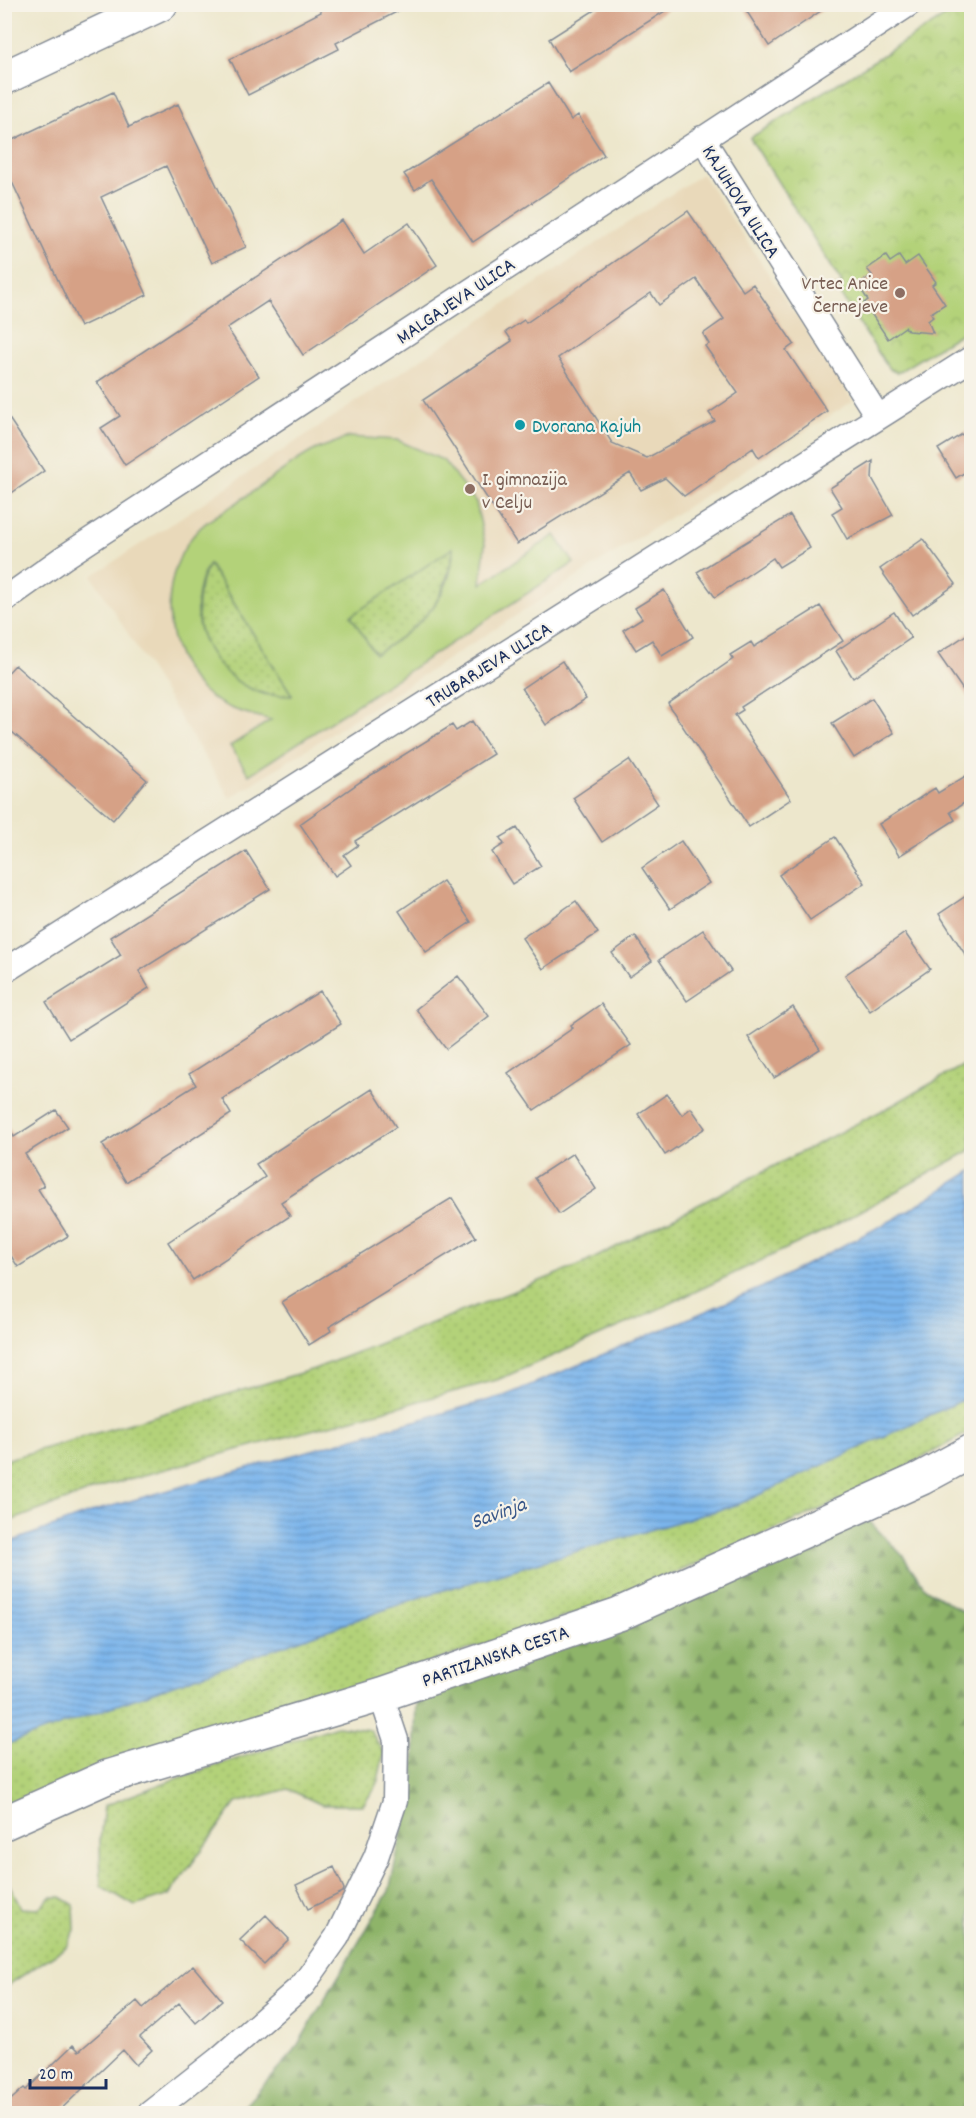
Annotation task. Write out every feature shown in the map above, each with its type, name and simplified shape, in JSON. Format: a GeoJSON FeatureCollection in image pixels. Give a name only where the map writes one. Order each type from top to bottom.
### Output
{"type":"FeatureCollection","features":[{"type":"Feature","properties":{"kind":"street"},"geometry":{"type":"LineString","coordinates":[[4,78],[161,4]]}},
{"type":"Feature","properties":{"kind":"street","name":"MALGAJEVA ULICA"},"geometry":{"type":"LineString","coordinates":[[4,600],[63,558],[909,4]]}},
{"type":"Feature","properties":{"kind":"street","name":"KAJUHOVA ULICA"},"geometry":{"type":"LineString","coordinates":[[702,138],[878,417]]}},
{"type":"Feature","properties":{"kind":"street","name":"TRUBARJEVA ULICA"},"geometry":{"type":"LineString","coordinates":[[4,971],[972,358]]}},
{"type":"Feature","properties":{"kind":"street","name":"PARTIZANSKA CESTA"},"geometry":{"type":"LineString","coordinates":[[4,1823],[107,1778],[381,1695],[619,1614],[921,1478],[972,1451]]}},
{"type":"Feature","properties":{"kind":"street"},"geometry":{"type":"LineString","coordinates":[[149,2114],[219,2059],[303,1985],[337,1937],[376,1857],[395,1801],[396,1740],[381,1695]]}},
{"type":"Feature","properties":{"kind":"shaded area","name":"I. gimnazija v Celju"},"geometry":{"type":"Polygon","coordinates":[[[702,174],[853,401],[230,798],[92,576],[702,174]]]}},
{"type":"Feature","properties":{"kind":"green space"},"geometry":{"type":"Polygon","coordinates":[[[963,5],[971,5],[971,327],[897,373],[889,369],[836,288],[842,283],[750,138],[963,5]]]}},
{"type":"Feature","properties":{"kind":"green space"},"geometry":{"type":"Polygon","coordinates":[[[349,437],[397,440],[443,460],[476,502],[485,544],[481,584],[555,535],[574,563],[249,775],[230,746],[271,720],[238,711],[223,704],[208,695],[192,678],[180,658],[172,636],[169,612],[176,566],[186,545],[205,523],[305,456],[349,437]],[[453,548],[351,616],[375,654],[404,635],[429,612],[447,583],[453,548]],[[209,564],[200,583],[197,603],[198,623],[204,642],[214,659],[228,674],[245,686],[264,694],[292,696],[292,695],[209,564]]]}},
{"type":"Feature","properties":{"kind":"green space"},"geometry":{"type":"Polygon","coordinates":[[[454,547],[444,586],[429,612],[407,632],[375,655],[351,616],[454,547]]]}},
{"type":"Feature","properties":{"kind":"green space"},"geometry":{"type":"Polygon","coordinates":[[[209,564],[293,696],[265,694],[245,686],[227,674],[214,659],[204,642],[199,623],[198,604],[201,584],[209,564]]]}},
{"type":"Feature","properties":{"kind":"green space"},"geometry":{"type":"Polygon","coordinates":[[[971,1061],[971,1150],[830,1228],[633,1321],[497,1380],[107,1485],[5,1523],[5,1460],[314,1369],[581,1265],[891,1106],[971,1061]]]}},
{"type":"Feature","properties":{"kind":"green space"},"geometry":{"type":"Polygon","coordinates":[[[971,1396],[971,1431],[862,1491],[612,1601],[5,1807],[4,1745],[423,1596],[739,1504],[971,1396]]]}},
{"type":"Feature","properties":{"kind":"green space"},"geometry":{"type":"Polygon","coordinates":[[[869,1521],[903,1556],[925,1588],[971,1617],[971,2113],[237,2114],[293,2053],[389,1891],[414,1777],[416,1695],[869,1521]]]}},
{"type":"Feature","properties":{"kind":"green space"},"geometry":{"type":"Polygon","coordinates":[[[337,1726],[370,1730],[384,1753],[377,1785],[363,1805],[322,1805],[288,1789],[236,1803],[169,1895],[135,1906],[101,1886],[100,1840],[104,1806],[169,1781],[337,1726]]]}},
{"type":"Feature","properties":{"kind":"green space"},"geometry":{"type":"Polygon","coordinates":[[[4,1874],[21,1908],[38,1909],[50,1897],[61,1897],[74,1905],[75,1930],[66,1947],[5,1987],[4,1874]]]}},
{"type":"Feature","properties":{"kind":"water","name":"Savinja"},"geometry":{"type":"Polygon","coordinates":[[[971,1171],[971,1396],[739,1504],[423,1596],[5,1745],[5,1544],[98,1510],[507,1395],[763,1287],[896,1218],[971,1171]]]}},
{"type":"Feature","properties":{"kind":"building"},"geometry":{"type":"Polygon","coordinates":[[[317,4],[412,4],[336,43],[339,49],[248,95],[230,59],[321,12],[317,4]]]}},
{"type":"Feature","properties":{"kind":"building"},"geometry":{"type":"Polygon","coordinates":[[[604,4],[676,4],[569,72],[549,39],[604,4]]]}},
{"type":"Feature","properties":{"kind":"building"},"geometry":{"type":"Polygon","coordinates":[[[742,4],[831,4],[769,46],[742,4]]]}},
{"type":"Feature","properties":{"kind":"building"},"geometry":{"type":"Polygon","coordinates":[[[548,83],[571,120],[578,115],[604,155],[473,242],[431,179],[415,190],[404,174],[548,83]]]}},
{"type":"Feature","properties":{"kind":"building"},"geometry":{"type":"Polygon","coordinates":[[[113,92],[129,127],[178,104],[246,247],[212,263],[166,166],[101,197],[147,295],[80,327],[12,182],[4,186],[4,144],[113,92]]]}},
{"type":"Feature","properties":{"kind":"building"},"geometry":{"type":"Polygon","coordinates":[[[688,211],[743,291],[753,284],[794,344],[786,350],[827,411],[759,458],[753,448],[684,496],[665,478],[641,490],[630,473],[517,544],[423,400],[512,341],[506,332],[524,320],[526,323],[688,211]],[[696,279],[659,305],[651,293],[558,358],[612,443],[647,458],[715,421],[709,413],[738,393],[705,346],[709,344],[703,334],[724,319],[696,279]]]}},
{"type":"Feature","properties":{"kind":"building"},"geometry":{"type":"Polygon","coordinates":[[[342,220],[364,254],[409,223],[437,265],[303,355],[268,301],[227,328],[259,376],[125,465],[101,428],[120,416],[97,382],[342,220]]]}},
{"type":"Feature","properties":{"kind":"building","name":"Vrtec Anice Černejeve"},"geometry":{"type":"Polygon","coordinates":[[[886,256],[890,262],[899,256],[905,265],[918,256],[936,282],[932,285],[945,304],[931,313],[933,317],[928,321],[933,333],[908,331],[905,327],[888,339],[864,303],[868,300],[858,285],[872,275],[867,269],[886,256]]]}},
{"type":"Feature","properties":{"kind":"building"},"geometry":{"type":"Polygon","coordinates":[[[4,411],[44,471],[4,498],[4,411]]]}},
{"type":"Feature","properties":{"kind":"building"},"geometry":{"type":"Polygon","coordinates":[[[972,428],[972,468],[956,478],[938,449],[972,428]]]}},
{"type":"Feature","properties":{"kind":"building"},"geometry":{"type":"Polygon","coordinates":[[[873,461],[872,478],[893,515],[847,539],[832,513],[842,507],[830,488],[873,461]]]}},
{"type":"Feature","properties":{"kind":"building"},"geometry":{"type":"Polygon","coordinates":[[[790,515],[810,548],[779,567],[773,558],[715,597],[697,572],[790,515]]]}},
{"type":"Feature","properties":{"kind":"building"},"geometry":{"type":"Polygon","coordinates":[[[923,539],[956,584],[912,615],[880,569],[923,539]]]}},
{"type":"Feature","properties":{"kind":"building"},"geometry":{"type":"Polygon","coordinates":[[[664,590],[693,637],[662,656],[652,640],[636,650],[623,630],[642,618],[635,608],[664,590]]]}},
{"type":"Feature","properties":{"kind":"building"},"geometry":{"type":"Polygon","coordinates":[[[820,606],[843,641],[741,707],[743,710],[735,715],[791,799],[749,827],[668,704],[733,659],[730,655],[751,642],[754,647],[820,606]]]}},
{"type":"Feature","properties":{"kind":"building"},"geometry":{"type":"Polygon","coordinates":[[[894,612],[911,638],[853,678],[836,651],[894,612]]]}},
{"type":"Feature","properties":{"kind":"building"},"geometry":{"type":"Polygon","coordinates":[[[972,631],[972,703],[938,654],[972,631]]]}},
{"type":"Feature","properties":{"kind":"building"},"geometry":{"type":"Polygon","coordinates":[[[562,661],[586,699],[546,725],[522,688],[562,661]]]}},
{"type":"Feature","properties":{"kind":"building"},"geometry":{"type":"Polygon","coordinates":[[[15,665],[147,780],[113,820],[4,725],[4,677],[15,665]]]}},
{"type":"Feature","properties":{"kind":"building"},"geometry":{"type":"Polygon","coordinates":[[[872,698],[894,733],[854,758],[832,723],[872,698]]]}},
{"type":"Feature","properties":{"kind":"building"},"geometry":{"type":"Polygon","coordinates":[[[472,721],[493,754],[355,841],[358,845],[344,855],[351,865],[335,876],[300,824],[360,782],[452,725],[456,731],[472,721]]]}},
{"type":"Feature","properties":{"kind":"building"},"geometry":{"type":"Polygon","coordinates":[[[629,760],[658,804],[602,842],[573,798],[629,760]]]}},
{"type":"Feature","properties":{"kind":"building"},"geometry":{"type":"Polygon","coordinates":[[[972,772],[972,798],[950,812],[955,820],[899,856],[879,824],[935,788],[938,793],[972,772]]]}},
{"type":"Feature","properties":{"kind":"building"},"geometry":{"type":"Polygon","coordinates":[[[517,828],[541,866],[512,884],[492,852],[504,844],[500,838],[517,828]]]}},
{"type":"Feature","properties":{"kind":"building"},"geometry":{"type":"Polygon","coordinates":[[[835,837],[865,883],[810,920],[779,875],[835,837]]]}},
{"type":"Feature","properties":{"kind":"building"},"geometry":{"type":"Polygon","coordinates":[[[681,841],[709,883],[670,909],[642,868],[681,841]]]}},
{"type":"Feature","properties":{"kind":"building"},"geometry":{"type":"Polygon","coordinates":[[[246,851],[270,889],[139,971],[149,988],[69,1039],[46,1002],[121,955],[110,937],[246,851]]]}},
{"type":"Feature","properties":{"kind":"building"},"geometry":{"type":"Polygon","coordinates":[[[443,881],[471,922],[426,952],[399,911],[443,881]]]}},
{"type":"Feature","properties":{"kind":"building"},"geometry":{"type":"Polygon","coordinates":[[[972,892],[972,965],[939,914],[972,892]]]}},
{"type":"Feature","properties":{"kind":"building"},"geometry":{"type":"Polygon","coordinates":[[[576,901],[598,933],[543,969],[522,938],[576,901]]]}},
{"type":"Feature","properties":{"kind":"building"},"geometry":{"type":"Polygon","coordinates":[[[703,930],[731,971],[687,1001],[659,960],[703,930]]]}},
{"type":"Feature","properties":{"kind":"building"},"geometry":{"type":"Polygon","coordinates":[[[905,933],[930,969],[870,1011],[845,975],[905,933]]]}},
{"type":"Feature","properties":{"kind":"building"},"geometry":{"type":"Polygon","coordinates":[[[635,936],[652,961],[629,977],[612,953],[635,936]]]}},
{"type":"Feature","properties":{"kind":"building"},"geometry":{"type":"Polygon","coordinates":[[[458,976],[489,1016],[446,1049],[416,1009],[458,976]]]}},
{"type":"Feature","properties":{"kind":"building"},"geometry":{"type":"Polygon","coordinates":[[[320,991],[341,1024],[222,1099],[231,1114],[126,1182],[102,1144],[196,1085],[189,1074],[320,991]]]}},
{"type":"Feature","properties":{"kind":"building"},"geometry":{"type":"Polygon","coordinates":[[[601,1004],[631,1045],[534,1110],[508,1073],[573,1028],[571,1025],[601,1004]]]}},
{"type":"Feature","properties":{"kind":"building"},"geometry":{"type":"Polygon","coordinates":[[[793,1007],[820,1049],[774,1078],[748,1037],[793,1007]]]}},
{"type":"Feature","properties":{"kind":"building"},"geometry":{"type":"Polygon","coordinates":[[[372,1089],[396,1127],[281,1202],[290,1216],[193,1280],[168,1242],[265,1177],[256,1164],[372,1089]]]}},
{"type":"Feature","properties":{"kind":"building"},"geometry":{"type":"Polygon","coordinates":[[[667,1094],[682,1115],[691,1108],[705,1128],[665,1155],[638,1114],[667,1094]]]}},
{"type":"Feature","properties":{"kind":"building"},"geometry":{"type":"Polygon","coordinates":[[[56,1110],[68,1127],[25,1154],[44,1186],[38,1189],[68,1236],[18,1267],[4,1245],[4,1121],[14,1137],[56,1110]]]}},
{"type":"Feature","properties":{"kind":"building"},"geometry":{"type":"Polygon","coordinates":[[[573,1153],[596,1189],[559,1214],[535,1178],[573,1153]]]}},
{"type":"Feature","properties":{"kind":"building"},"geometry":{"type":"Polygon","coordinates":[[[452,1198],[476,1237],[329,1327],[331,1331],[309,1345],[282,1302],[452,1198]]]}},
{"type":"Feature","properties":{"kind":"building"},"geometry":{"type":"Polygon","coordinates":[[[334,1867],[344,1889],[343,1892],[308,1909],[296,1885],[334,1867]]]}},
{"type":"Feature","properties":{"kind":"building"},"geometry":{"type":"Polygon","coordinates":[[[266,1915],[289,1939],[264,1964],[240,1940],[266,1915]]]}},
{"type":"Feature","properties":{"kind":"building"},"geometry":{"type":"Polygon","coordinates":[[[193,1966],[222,2000],[196,2023],[179,2003],[140,2037],[152,2050],[136,2065],[123,2050],[56,2114],[4,2114],[4,2106],[24,2088],[26,2090],[73,2045],[79,2051],[137,2001],[143,2008],[193,1966]]]}},
{"type":"Feature","properties":{"kind":"place","name":"Vrtec Anice Černejeve"},"geometry":{"type":"Point","coordinates":[900,293]}},
{"type":"Feature","properties":{"kind":"place","name":"Dvorana Kajuh"},"geometry":{"type":"Point","coordinates":[520,425]}},
{"type":"Feature","properties":{"kind":"place","name":"I. gimnazija v Celju"},"geometry":{"type":"Point","coordinates":[470,489]}}]}
